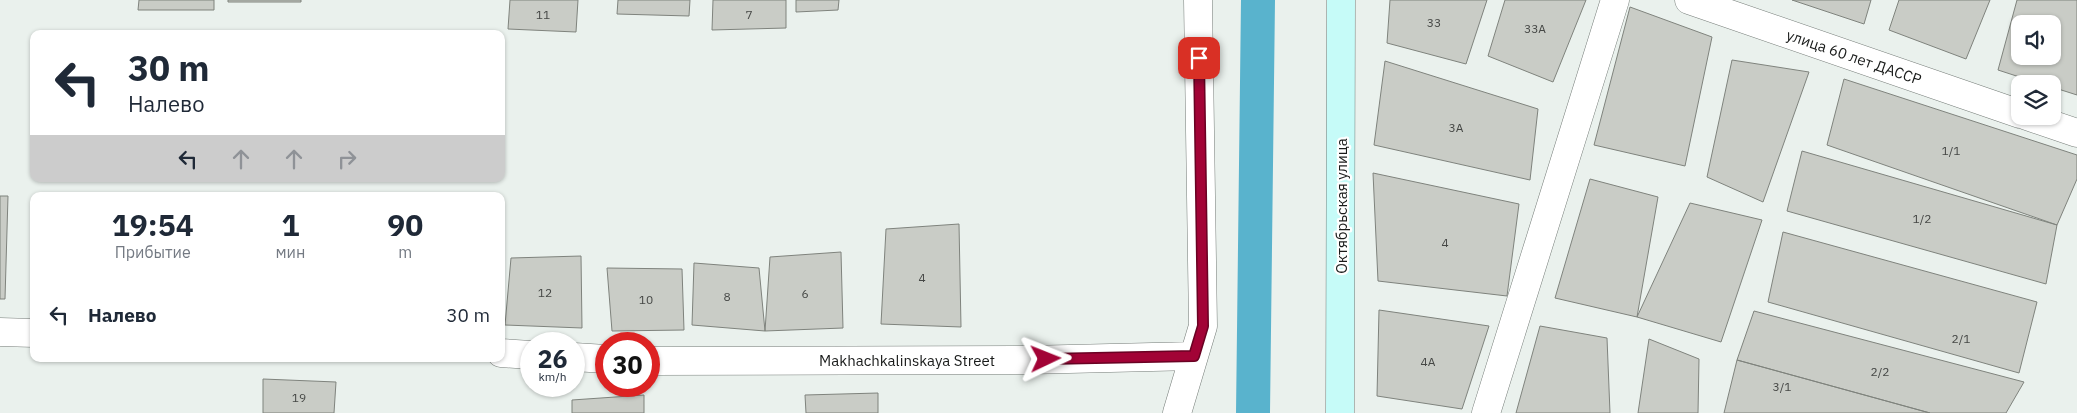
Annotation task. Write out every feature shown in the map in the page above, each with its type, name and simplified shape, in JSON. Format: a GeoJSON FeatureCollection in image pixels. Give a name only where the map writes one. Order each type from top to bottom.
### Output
{"type":"FeatureCollection","features":[{"type":"Feature","properties":{"kind":"street"},"geometry":{"type":"LineString","coordinates":[[1177,413],[1203,326],[1198,0]]}},
{"type":"Feature","properties":{"kind":"street","name":"Октябрьская улица"},"geometry":{"type":"LineString","coordinates":[[1340,413],[1341,0]]}},
{"type":"Feature","properties":{"kind":"street"},"geometry":{"type":"LineString","coordinates":[[1486,413],[1615,0]]}},
{"type":"Feature","properties":{"kind":"street","name":"улица 60 лет ДАССР"},"geometry":{"type":"LineString","coordinates":[[1688,0],[2011,111]]}},
{"type":"Feature","properties":{"kind":"street"},"geometry":{"type":"LineString","coordinates":[[2054,125],[2077,133]]}},
{"type":"Feature","properties":{"kind":"street"},"geometry":{"type":"LineString","coordinates":[[0,332],[30,333]]}},
{"type":"Feature","properties":{"kind":"street"},"geometry":{"type":"LineString","coordinates":[[505,353],[520,354]]}},
{"type":"Feature","properties":{"kind":"street","name":"Makhachkalinskaya Street"},"geometry":{"type":"LineString","coordinates":[[660,361],[1018,360],[1194,356]]}},
{"type":"Feature","properties":{"kind":"building"},"geometry":{"type":"Polygon","coordinates":[[[139,0],[214,0],[214,10],[138,10],[139,0]]]}},
{"type":"Feature","properties":{"kind":"building"},"geometry":{"type":"Polygon","coordinates":[[[228,0],[301,0],[301,2],[228,2],[228,0]]]}},
{"type":"Feature","properties":{"kind":"building"},"geometry":{"type":"Polygon","coordinates":[[[510,0],[578,0],[576,32],[508,29],[510,0]]]}},
{"type":"Feature","properties":{"kind":"building"},"geometry":{"type":"Polygon","coordinates":[[[618,0],[690,0],[689,16],[617,14],[618,0]]]}},
{"type":"Feature","properties":{"kind":"building"},"geometry":{"type":"Polygon","coordinates":[[[713,0],[786,0],[786,28],[712,30],[713,0]]]}},
{"type":"Feature","properties":{"kind":"building"},"geometry":{"type":"Polygon","coordinates":[[[796,0],[839,0],[838,10],[796,12],[796,0]]]}},
{"type":"Feature","properties":{"kind":"building"},"geometry":{"type":"Polygon","coordinates":[[[1390,0],[1487,0],[1466,64],[1387,43],[1390,0]]]}},
{"type":"Feature","properties":{"kind":"building"},"geometry":{"type":"Polygon","coordinates":[[[1505,0],[1586,0],[1553,82],[1488,56],[1505,0]]]}},
{"type":"Feature","properties":{"kind":"building"},"geometry":{"type":"Polygon","coordinates":[[[1792,0],[1871,0],[1864,24],[1792,0]]]}},
{"type":"Feature","properties":{"kind":"building"},"geometry":{"type":"Polygon","coordinates":[[[1899,0],[1990,0],[1966,59],[1889,30],[1899,0]]]}},
{"type":"Feature","properties":{"kind":"building"},"geometry":{"type":"Polygon","coordinates":[[[2017,0],[2077,0],[2077,95],[2061,90],[2061,75],[2013,75],[1998,70],[2011,22],[2011,65],[2061,65],[2061,15],[2013,15],[2017,0]]]}},
{"type":"Feature","properties":{"kind":"building"},"geometry":{"type":"Polygon","coordinates":[[[1630,7],[1712,37],[1685,166],[1594,145],[1630,7]]]}},
{"type":"Feature","properties":{"kind":"building"},"geometry":{"type":"Polygon","coordinates":[[[1732,60],[1809,72],[1763,202],[1707,177],[1732,60]]]}},
{"type":"Feature","properties":{"kind":"building"},"geometry":{"type":"Polygon","coordinates":[[[1385,61],[1538,109],[1530,180],[1374,145],[1385,61]]]}},
{"type":"Feature","properties":{"kind":"building"},"geometry":{"type":"Polygon","coordinates":[[[1844,79],[2077,155],[2077,179],[2057,225],[1827,145],[1844,79]]]}},
{"type":"Feature","properties":{"kind":"building"},"geometry":{"type":"Polygon","coordinates":[[[1802,151],[2057,225],[2046,284],[1787,211],[1802,151]]]}},
{"type":"Feature","properties":{"kind":"building"},"geometry":{"type":"Polygon","coordinates":[[[1373,173],[1519,204],[1507,296],[1378,281],[1373,173]]]}},
{"type":"Feature","properties":{"kind":"building"},"geometry":{"type":"Polygon","coordinates":[[[1590,179],[1658,197],[1637,317],[1555,298],[1590,179]]]}},
{"type":"Feature","properties":{"kind":"building"},"geometry":{"type":"Polygon","coordinates":[[[0,196],[8,196],[5,299],[0,299],[0,196]]]}},
{"type":"Feature","properties":{"kind":"building"},"geometry":{"type":"Polygon","coordinates":[[[1690,203],[1762,220],[1721,342],[1637,317],[1690,203]]]}},
{"type":"Feature","properties":{"kind":"building"},"geometry":{"type":"Polygon","coordinates":[[[959,224],[961,327],[881,324],[886,229],[959,224]]]}},
{"type":"Feature","properties":{"kind":"building"},"geometry":{"type":"Polygon","coordinates":[[[1783,232],[2037,302],[2019,373],[1768,302],[1783,232]]]}},
{"type":"Feature","properties":{"kind":"building"},"geometry":{"type":"Polygon","coordinates":[[[841,252],[843,328],[765,331],[770,257],[841,252]]]}},
{"type":"Feature","properties":{"kind":"building"},"geometry":{"type":"Polygon","coordinates":[[[581,256],[582,328],[505,325],[511,258],[581,256]]]}},
{"type":"Feature","properties":{"kind":"building"},"geometry":{"type":"Polygon","coordinates":[[[694,263],[759,268],[765,331],[692,325],[694,263]]]}},
{"type":"Feature","properties":{"kind":"building"},"geometry":{"type":"Polygon","coordinates":[[[607,268],[682,269],[684,330],[612,331],[607,268]]]}},
{"type":"Feature","properties":{"kind":"building"},"geometry":{"type":"Polygon","coordinates":[[[1379,310],[1489,326],[1462,409],[1377,396],[1379,310]]]}},
{"type":"Feature","properties":{"kind":"building"},"geometry":{"type":"Polygon","coordinates":[[[1754,311],[2024,382],[2006,413],[1930,413],[1737,360],[1754,311]]]}},
{"type":"Feature","properties":{"kind":"building"},"geometry":{"type":"Polygon","coordinates":[[[1540,326],[1607,338],[1610,413],[1516,413],[1540,326]]]}},
{"type":"Feature","properties":{"kind":"building"},"geometry":{"type":"Polygon","coordinates":[[[1649,339],[1699,359],[1698,413],[1638,413],[1649,339]]]}},
{"type":"Feature","properties":{"kind":"building"},"geometry":{"type":"Polygon","coordinates":[[[1737,360],[1930,413],[1724,413],[1737,360]]]}},
{"type":"Feature","properties":{"kind":"building"},"geometry":{"type":"Polygon","coordinates":[[[263,379],[336,382],[334,413],[263,413],[263,379]]]}},
{"type":"Feature","properties":{"kind":"building"},"geometry":{"type":"Polygon","coordinates":[[[878,393],[878,413],[806,413],[805,395],[878,393]]]}},
{"type":"Feature","properties":{"kind":"building"},"geometry":{"type":"Polygon","coordinates":[[[644,397],[644,413],[572,413],[572,400],[644,397]]]}},
{"type":"Feature","properties":{"kind":"waterway"},"geometry":{"type":"LineString","coordinates":[[1253,413],[1258,0]]}},
{"type":"Feature","properties":{"kind":"route"},"geometry":{"type":"LineString","coordinates":[[1046,359],[1194,356],[1203,326],[1199,58]]}}]}
